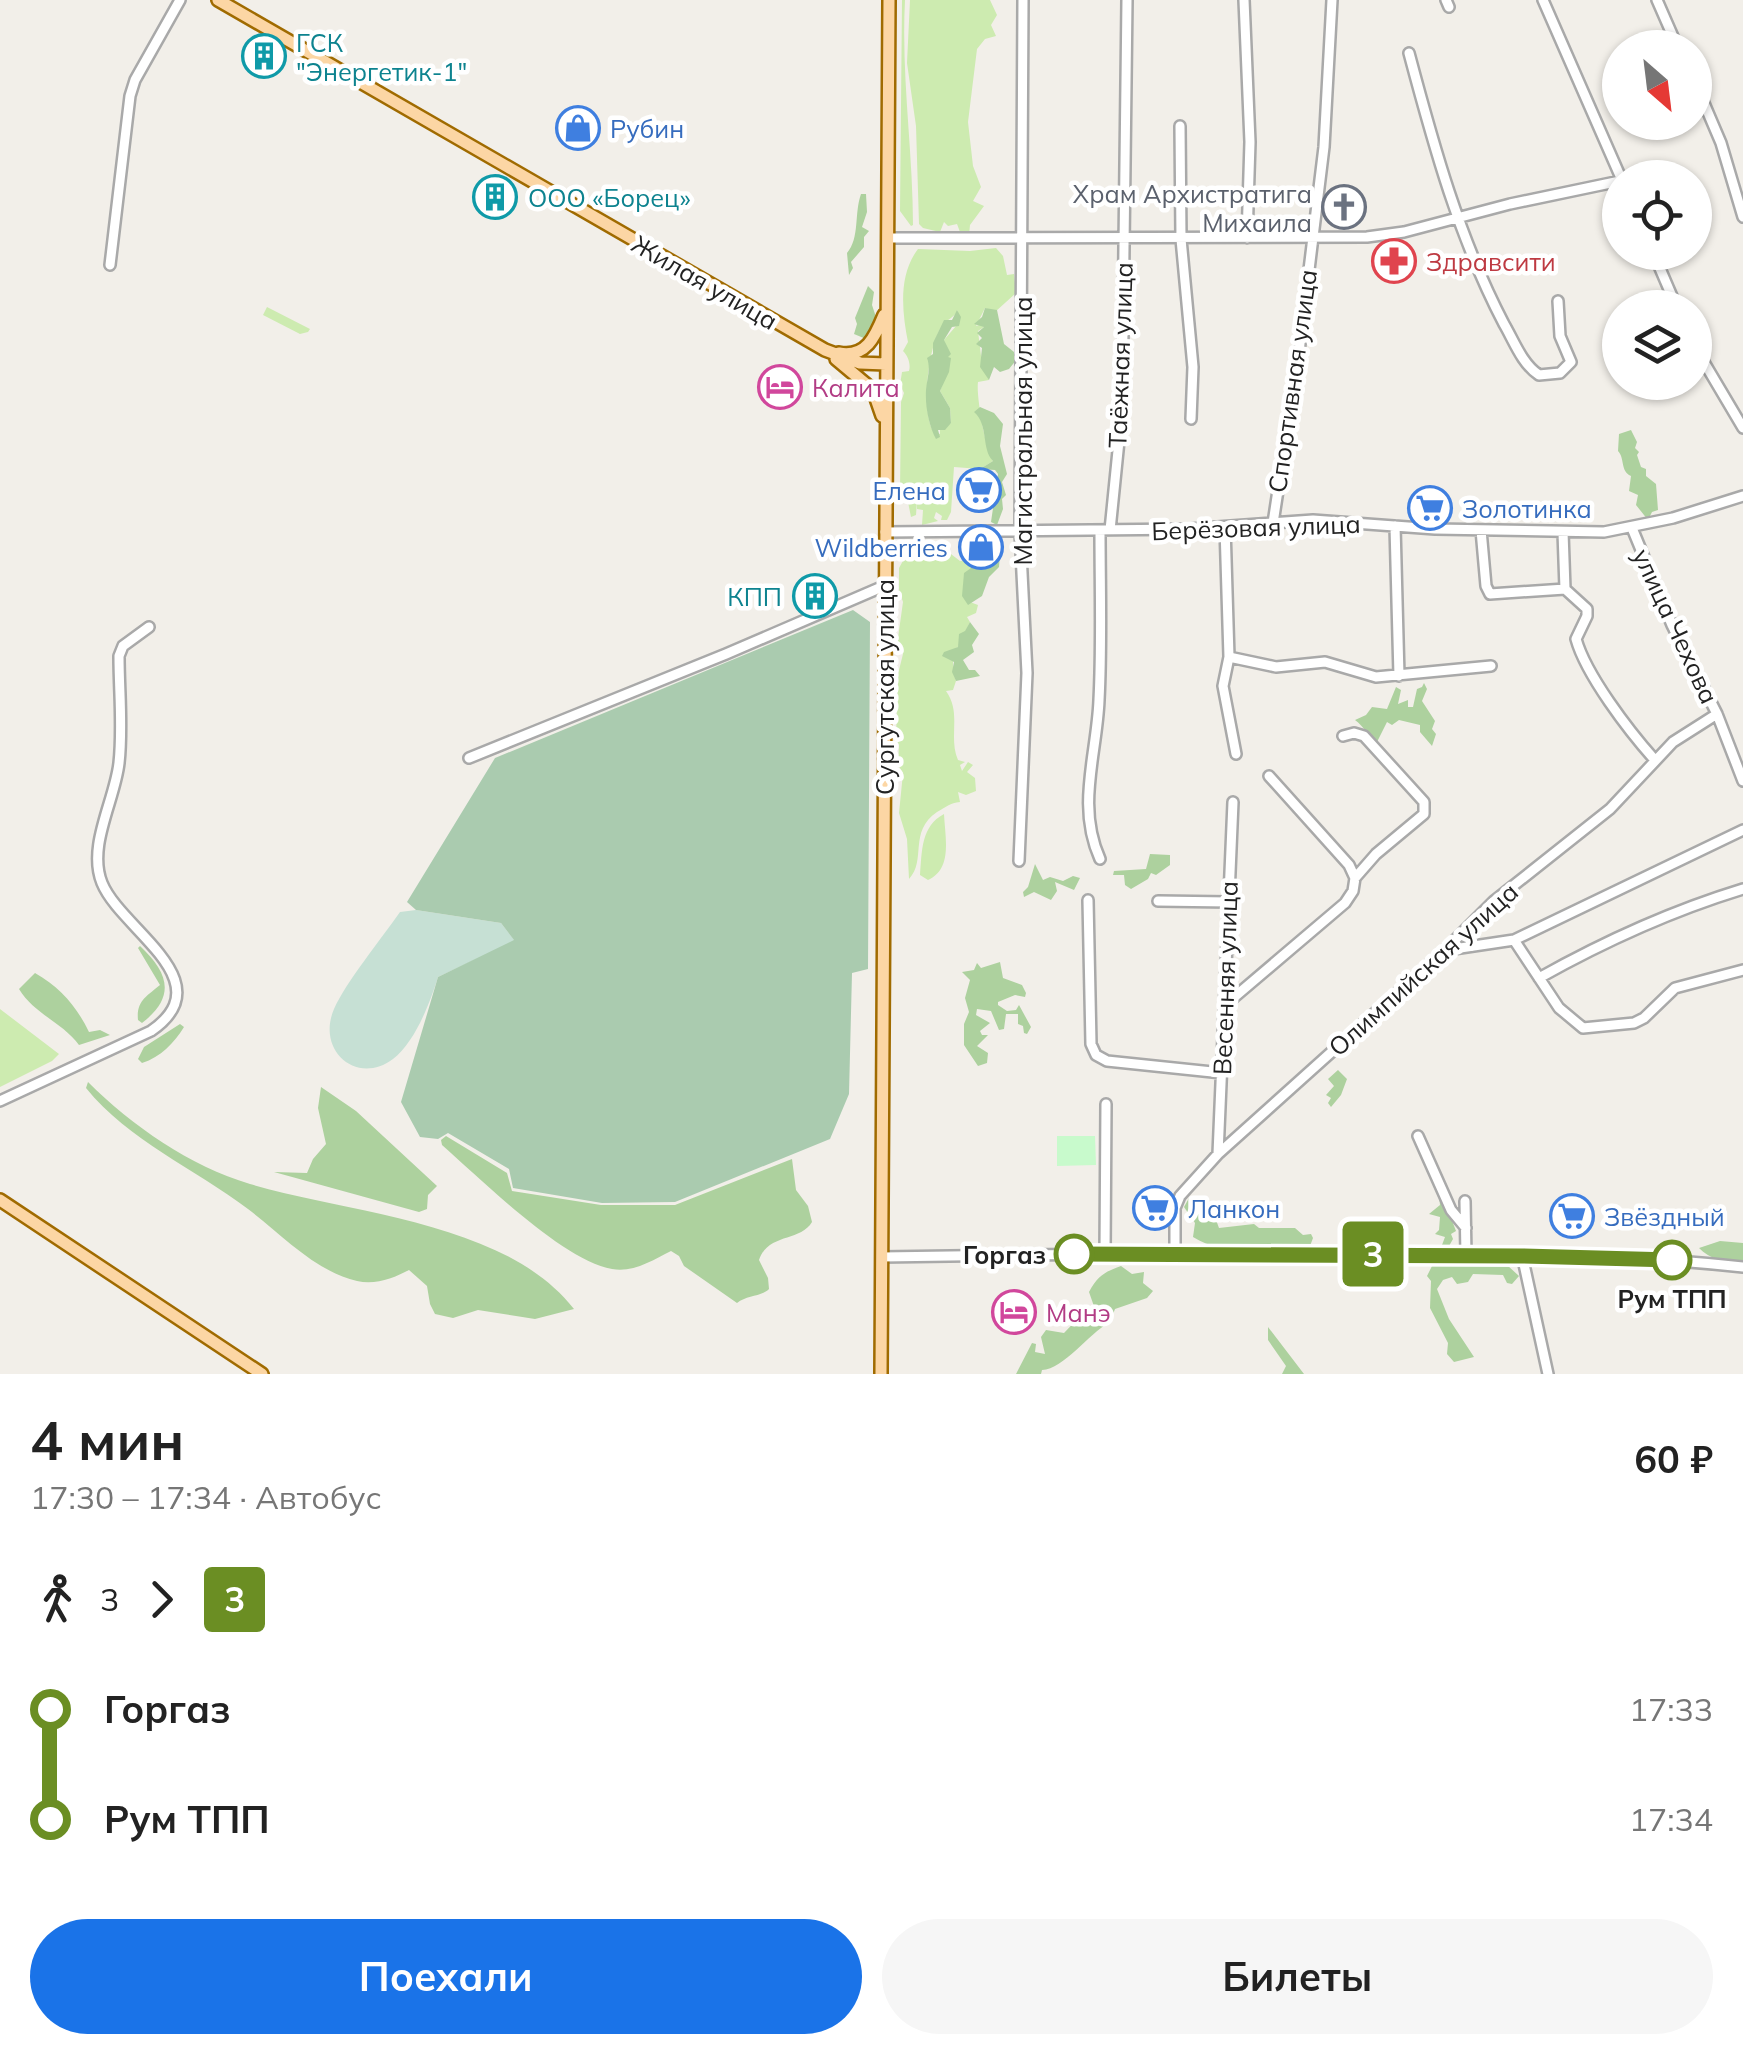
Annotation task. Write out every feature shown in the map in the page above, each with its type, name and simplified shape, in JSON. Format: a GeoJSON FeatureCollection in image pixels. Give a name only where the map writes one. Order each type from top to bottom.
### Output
{"type":"FeatureCollection","features":[{"type":"Feature","properties":{"kind":"main road","name":"Жилая улица"},"geometry":{"type":"LineString","coordinates":[[218,0],[825,350],[860,363],[886,364]]}},
{"type":"Feature","properties":{"kind":"main road","name":"Сургутская улица"},"geometry":{"type":"LineString","coordinates":[[881,1374],[889,0]]}},
{"type":"Feature","properties":{"kind":"main road"},"geometry":{"type":"LineString","coordinates":[[825,350],[848,355],[864,349],[876,334],[888,304]]}},
{"type":"Feature","properties":{"kind":"main road"},"geometry":{"type":"LineString","coordinates":[[825,350],[873,390],[886,431]]}},
{"type":"Feature","properties":{"kind":"main road"},"geometry":{"type":"LineString","coordinates":[[0,1200],[262,1374]]}},
{"type":"Feature","properties":{"kind":"street"},"geometry":{"type":"LineString","coordinates":[[110,266],[130,96],[180,0]]}},
{"type":"Feature","properties":{"kind":"street","name":"Магистральная улица"},"geometry":{"type":"LineString","coordinates":[[1019,862],[1027,673],[1020,532],[1024,0]]}},
{"type":"Feature","properties":{"kind":"street","name":"Таёжная улица"},"geometry":{"type":"LineString","coordinates":[[1100,858],[1091,833],[1086,789],[1099,713],[1105,530],[1122,411],[1127,0]]}},
{"type":"Feature","properties":{"kind":"street"},"geometry":{"type":"LineString","coordinates":[[1244,0],[1250,142],[1247,238]]}},
{"type":"Feature","properties":{"kind":"street","name":"Спортивная улица"},"geometry":{"type":"LineString","coordinates":[[1273,523],[1324,147],[1332,0]]}},
{"type":"Feature","properties":{"kind":"street"},"geometry":{"type":"LineString","coordinates":[[1543,0],[1613,160]]}},
{"type":"Feature","properties":{"kind":"street"},"geometry":{"type":"LineString","coordinates":[[1657,0],[1670,30]]}},
{"type":"Feature","properties":{"kind":"street"},"geometry":{"type":"LineString","coordinates":[[1409,54],[1456,218],[1513,340],[1526,364],[1539,375],[1560,373],[1571,362],[1560,336],[1558,301]]}},
{"type":"Feature","properties":{"kind":"street"},"geometry":{"type":"LineString","coordinates":[[1712,120],[1743,217]]}},
{"type":"Feature","properties":{"kind":"street"},"geometry":{"type":"LineString","coordinates":[[1180,126],[1182,239],[1191,330],[1190,419]]}},
{"type":"Feature","properties":{"kind":"street"},"geometry":{"type":"LineString","coordinates":[[889,238],[1384,236],[1602,183]]}},
{"type":"Feature","properties":{"kind":"street"},"geometry":{"type":"LineString","coordinates":[[1712,376],[1743,428]]}},
{"type":"Feature","properties":{"kind":"street","name":"Берёзовая улица"},"geometry":{"type":"LineString","coordinates":[[885,532],[1105,530],[1344,520],[1481,530],[1604,532],[1632,528],[1743,496]]}},
{"type":"Feature","properties":{"kind":"street"},"geometry":{"type":"LineString","coordinates":[[1225,526],[1229,656],[1223,686],[1236,754]]}},
{"type":"Feature","properties":{"kind":"street"},"geometry":{"type":"LineString","coordinates":[[1395,526],[1399,676]]}},
{"type":"Feature","properties":{"kind":"street","name":"улица Чехова"},"geometry":{"type":"LineString","coordinates":[[1632,528],[1679,640],[1717,714],[1743,781]]}},
{"type":"Feature","properties":{"kind":"street"},"geometry":{"type":"LineString","coordinates":[[1481,530],[1490,594],[1565,589],[1587,609],[1588,616],[1576,640],[1584,659],[1635,738],[1654,760]]}},
{"type":"Feature","properties":{"kind":"street"},"geometry":{"type":"LineString","coordinates":[[1564,532],[1565,589]]}},
{"type":"Feature","properties":{"kind":"street"},"geometry":{"type":"LineString","coordinates":[[468,758],[884,586]]}},
{"type":"Feature","properties":{"kind":"street"},"geometry":{"type":"LineString","coordinates":[[0,1101],[151,1032],[166,1018],[174,1002],[176,982],[169,966],[118,909],[100,880],[98,867],[120,760],[119,656],[123,646],[149,628]]}},
{"type":"Feature","properties":{"kind":"street"},"geometry":{"type":"LineString","coordinates":[[1229,656],[1276,668],[1325,662],[1364,675],[1399,676],[1491,666]]}},
{"type":"Feature","properties":{"kind":"street","name":"Олимпийская улица"},"geometry":{"type":"LineString","coordinates":[[1175,1252],[1175,1208],[1180,1196],[1218,1154],[1445,950],[1494,900],[1610,809],[1673,742],[1717,714]]}},
{"type":"Feature","properties":{"kind":"street"},"geometry":{"type":"LineString","coordinates":[[1342,736],[1364,736],[1426,808],[1354,878]]}},
{"type":"Feature","properties":{"kind":"street"},"geometry":{"type":"LineString","coordinates":[[1225,1006],[1345,903],[1352,891],[1354,878],[1349,865],[1269,776]]}},
{"type":"Feature","properties":{"kind":"street","name":"Весенняя улица"},"geometry":{"type":"LineString","coordinates":[[1218,1154],[1233,802]]}},
{"type":"Feature","properties":{"kind":"street"},"geometry":{"type":"LineString","coordinates":[[1445,950],[1514,940],[1743,830]]}},
{"type":"Feature","properties":{"kind":"street"},"geometry":{"type":"LineString","coordinates":[[1539,978],[1596,946],[1678,909],[1743,890]]}},
{"type":"Feature","properties":{"kind":"street"},"geometry":{"type":"LineString","coordinates":[[1088,900],[1091,1044],[1096,1055],[1107,1061],[1222,1072]]}},
{"type":"Feature","properties":{"kind":"street"},"geometry":{"type":"LineString","coordinates":[[1158,901],[1229,902]]}},
{"type":"Feature","properties":{"kind":"street"},"geometry":{"type":"LineString","coordinates":[[1514,940],[1559,1008],[1576,1024],[1591,1029],[1634,1023],[1675,988],[1743,970]]}},
{"type":"Feature","properties":{"kind":"street"},"geometry":{"type":"LineString","coordinates":[[1105,1254],[1106,1104]]}},
{"type":"Feature","properties":{"kind":"street"},"geometry":{"type":"LineString","coordinates":[[1418,1136],[1451,1210],[1466,1228]]}},
{"type":"Feature","properties":{"kind":"street"},"geometry":{"type":"LineString","coordinates":[[1466,1201],[1466,1255]]}},
{"type":"Feature","properties":{"kind":"street"},"geometry":{"type":"LineString","coordinates":[[882,1257],[1175,1252],[1466,1255],[1656,1259],[1743,1268]]}},
{"type":"Feature","properties":{"kind":"street"},"geometry":{"type":"LineString","coordinates":[[1522,1256],[1548,1374]]}},
{"type":"Feature","properties":{"kind":"green space"},"geometry":{"type":"Polygon","coordinates":[[[905,0],[911,226],[900,211],[905,0]]]}},
{"type":"Feature","properties":{"kind":"green space"},"geometry":{"type":"Polygon","coordinates":[[[910,0],[990,0],[997,15],[991,25],[996,36],[985,39],[977,49],[968,122],[973,166],[981,187],[973,201],[984,206],[970,225],[969,235],[960,232],[957,224],[948,226],[944,222],[940,232],[919,224],[916,126],[907,63],[910,0]]]}},
{"type":"Feature","properties":{"kind":"green space"},"geometry":{"type":"Polygon","coordinates":[[[861,194],[866,194],[867,212],[862,227],[869,231],[864,247],[851,262],[849,275],[847,253],[854,240],[861,194]]]}},
{"type":"Feature","properties":{"kind":"green space"},"geometry":{"type":"Polygon","coordinates":[[[996,248],[1003,256],[1007,275],[1014,274],[1016,293],[995,312],[985,308],[976,326],[984,327],[978,331],[982,364],[989,380],[978,382],[978,389],[984,434],[993,461],[980,469],[954,467],[947,520],[941,520],[936,512],[934,518],[938,521],[922,525],[923,510],[917,509],[917,501],[916,515],[911,517],[908,502],[900,492],[904,393],[900,385],[902,372],[909,371],[910,366],[903,351],[908,342],[904,282],[918,249],[996,248]],[[958,310],[937,335],[930,362],[927,409],[933,431],[940,434],[940,428],[951,423],[950,408],[940,391],[948,370],[944,340],[956,326],[958,310]]]}},
{"type":"Feature","properties":{"kind":"green space"},"geometry":{"type":"Polygon","coordinates":[[[868,286],[874,292],[872,305],[876,317],[866,339],[854,334],[855,318],[868,286]]]}},
{"type":"Feature","properties":{"kind":"green space"},"geometry":{"type":"Polygon","coordinates":[[[267,307],[310,329],[300,334],[263,315],[267,307]]]}},
{"type":"Feature","properties":{"kind":"green space"},"geometry":{"type":"Polygon","coordinates":[[[985,308],[997,310],[1004,344],[1017,359],[1009,369],[1000,372],[994,367],[989,380],[980,367],[982,348],[976,344],[982,338],[977,333],[984,327],[974,324],[985,308]]]}},
{"type":"Feature","properties":{"kind":"green space"},"geometry":{"type":"Polygon","coordinates":[[[957,310],[961,317],[959,326],[952,327],[944,340],[951,358],[940,391],[950,408],[951,423],[945,430],[938,430],[940,437],[936,439],[927,410],[927,358],[933,354],[933,343],[944,320],[952,320],[957,310]]]}},
{"type":"Feature","properties":{"kind":"green space"},"geometry":{"type":"Polygon","coordinates":[[[980,407],[994,413],[1003,424],[1000,446],[1007,474],[1002,482],[1006,495],[997,525],[991,522],[998,474],[995,470],[980,469],[993,461],[982,423],[974,412],[980,407]]]}},
{"type":"Feature","properties":{"kind":"green space"},"geometry":{"type":"Polygon","coordinates":[[[1631,430],[1641,467],[1656,484],[1658,510],[1648,520],[1636,505],[1638,495],[1629,491],[1631,476],[1625,471],[1618,451],[1619,434],[1631,430]]]}},
{"type":"Feature","properties":{"kind":"green space"},"geometry":{"type":"Polygon","coordinates":[[[926,542],[943,543],[960,561],[985,558],[993,546],[995,556],[992,564],[965,576],[970,602],[978,605],[976,613],[967,617],[970,622],[953,650],[956,681],[953,690],[946,691],[953,708],[955,751],[958,760],[965,762],[960,765],[962,771],[968,762],[973,765],[967,772],[975,778],[976,791],[966,795],[958,792],[960,802],[928,820],[909,879],[907,839],[899,813],[903,773],[898,765],[896,738],[898,674],[903,654],[897,645],[903,602],[899,568],[909,550],[926,542]]]}},
{"type":"Feature","properties":{"kind":"green space"},"geometry":{"type":"Polygon","coordinates":[[[993,546],[1000,555],[999,567],[989,577],[982,596],[968,605],[962,596],[964,573],[992,564],[993,546]]]}},
{"type":"Feature","properties":{"kind":"green space"},"geometry":{"type":"Polygon","coordinates":[[[853,610],[870,622],[868,969],[852,973],[849,1094],[830,1139],[675,1202],[602,1203],[513,1188],[509,1169],[448,1133],[438,1139],[420,1137],[401,1102],[438,977],[514,940],[501,923],[416,910],[407,902],[495,758],[853,610]]]}},
{"type":"Feature","properties":{"kind":"green space"},"geometry":{"type":"Polygon","coordinates":[[[970,622],[979,634],[972,645],[974,652],[963,660],[969,670],[980,676],[956,681],[952,672],[954,662],[942,656],[958,647],[959,634],[970,622]]]}},
{"type":"Feature","properties":{"kind":"green space"},"geometry":{"type":"Polygon","coordinates":[[[1424,683],[1427,689],[1422,701],[1435,721],[1432,746],[1420,732],[1420,725],[1399,720],[1392,725],[1387,722],[1377,742],[1355,720],[1372,707],[1387,709],[1396,687],[1401,690],[1398,704],[1408,700],[1408,707],[1413,707],[1417,689],[1424,683]]]}},
{"type":"Feature","properties":{"kind":"green space"},"geometry":{"type":"Polygon","coordinates":[[[944,814],[944,860],[936,875],[928,880],[920,875],[924,840],[931,825],[944,814]]]}},
{"type":"Feature","properties":{"kind":"green space"},"geometry":{"type":"Polygon","coordinates":[[[1150,854],[1170,855],[1170,865],[1156,875],[1151,873],[1131,889],[1125,885],[1124,875],[1113,875],[1114,871],[1146,869],[1150,854]]]}},
{"type":"Feature","properties":{"kind":"green space"},"geometry":{"type":"Polygon","coordinates":[[[1035,864],[1043,880],[1080,878],[1074,890],[1055,882],[1057,891],[1051,900],[1034,892],[1024,897],[1035,864]]]}},
{"type":"Feature","properties":{"kind":"green space"},"geometry":{"type":"Polygon","coordinates":[[[416,910],[501,923],[515,941],[438,977],[421,1021],[401,1052],[379,1066],[354,1066],[335,1050],[330,1024],[334,1009],[400,912],[416,910]]]}},
{"type":"Feature","properties":{"kind":"green space"},"geometry":{"type":"Polygon","coordinates":[[[140,946],[157,966],[165,985],[160,1004],[142,1023],[138,1020],[141,1003],[160,985],[140,946]]]}},
{"type":"Feature","properties":{"kind":"green space"},"geometry":{"type":"Polygon","coordinates":[[[1000,962],[1003,978],[1022,985],[1026,993],[1025,997],[1015,995],[998,1005],[1007,1011],[1016,1010],[1019,1005],[1031,1027],[1024,1033],[1023,1026],[1018,1024],[1018,1014],[1006,1014],[1004,1029],[999,1030],[991,1011],[977,1009],[976,1015],[990,1023],[980,1031],[988,1035],[977,1046],[988,1053],[987,1063],[978,1066],[964,1045],[964,1024],[969,1012],[965,998],[970,980],[962,972],[974,970],[977,963],[981,968],[1000,962]]]}},
{"type":"Feature","properties":{"kind":"green space"},"geometry":{"type":"Polygon","coordinates":[[[35,973],[67,998],[89,1032],[100,1030],[110,1035],[79,1045],[19,989],[35,973]]]}},
{"type":"Feature","properties":{"kind":"green space"},"geometry":{"type":"Polygon","coordinates":[[[0,1009],[59,1054],[0,1087],[0,1009]]]}},
{"type":"Feature","properties":{"kind":"green space"},"geometry":{"type":"Polygon","coordinates":[[[180,1024],[184,1027],[166,1049],[142,1063],[138,1059],[144,1047],[180,1024]]]}},
{"type":"Feature","properties":{"kind":"green space"},"geometry":{"type":"Polygon","coordinates":[[[1338,1070],[1347,1079],[1331,1107],[1331,1098],[1326,1095],[1334,1086],[1328,1079],[1338,1070]]]}},
{"type":"Feature","properties":{"kind":"green space"},"geometry":{"type":"Polygon","coordinates":[[[88,1082],[143,1129],[206,1167],[250,1184],[468,1239],[508,1257],[544,1280],[574,1309],[535,1319],[478,1310],[453,1318],[435,1314],[427,1286],[409,1270],[371,1282],[357,1281],[327,1269],[227,1194],[122,1124],[86,1088],[88,1082]]]}},
{"type":"Feature","properties":{"kind":"green space"},"geometry":{"type":"Polygon","coordinates":[[[321,1087],[356,1111],[437,1186],[428,1195],[427,1209],[419,1212],[274,1172],[307,1173],[326,1144],[318,1108],[321,1087]]]}},
{"type":"Feature","properties":{"kind":"green space"},"geometry":{"type":"Polygon","coordinates":[[[446,1136],[507,1173],[512,1191],[601,1205],[675,1205],[792,1159],[796,1190],[808,1206],[812,1222],[800,1233],[763,1251],[759,1260],[769,1289],[737,1303],[684,1266],[671,1251],[643,1265],[620,1270],[592,1263],[570,1251],[523,1217],[442,1145],[446,1136]]]}},
{"type":"Feature","properties":{"kind":"green space"},"geometry":{"type":"Polygon","coordinates":[[[1057,1136],[1095,1136],[1096,1165],[1057,1166],[1057,1136]]]}},
{"type":"Feature","properties":{"kind":"green space"},"geometry":{"type":"Polygon","coordinates":[[[1439,1195],[1456,1231],[1451,1234],[1449,1246],[1442,1245],[1445,1237],[1435,1234],[1440,1217],[1429,1214],[1440,1205],[1439,1195]]]}},
{"type":"Feature","properties":{"kind":"green space"},"geometry":{"type":"Polygon","coordinates":[[[1189,1198],[1200,1211],[1208,1204],[1223,1203],[1224,1208],[1215,1217],[1219,1228],[1254,1224],[1259,1228],[1295,1228],[1313,1238],[1305,1248],[1246,1250],[1205,1243],[1193,1237],[1195,1223],[1184,1207],[1189,1198]]]}},
{"type":"Feature","properties":{"kind":"green space"},"geometry":{"type":"Polygon","coordinates":[[[1720,1241],[1743,1243],[1743,1264],[1719,1260],[1699,1248],[1720,1241]]]}},
{"type":"Feature","properties":{"kind":"green space"},"geometry":{"type":"Polygon","coordinates":[[[1507,1265],[1519,1276],[1512,1284],[1503,1275],[1473,1274],[1468,1282],[1457,1284],[1452,1277],[1443,1280],[1437,1289],[1449,1319],[1474,1357],[1454,1362],[1447,1354],[1448,1343],[1430,1308],[1431,1281],[1427,1276],[1432,1266],[1507,1265]]]}},
{"type":"Feature","properties":{"kind":"green space"},"geometry":{"type":"Polygon","coordinates":[[[1121,1266],[1132,1274],[1144,1272],[1143,1283],[1153,1291],[1147,1298],[1115,1309],[1110,1322],[1059,1364],[1042,1370],[1041,1374],[1016,1374],[1032,1343],[1036,1344],[1035,1352],[1045,1354],[1041,1337],[1046,1330],[1064,1333],[1085,1311],[1096,1312],[1089,1292],[1102,1275],[1121,1266]]]}},
{"type":"Feature","properties":{"kind":"green space"},"geometry":{"type":"Polygon","coordinates":[[[1268,1327],[1304,1374],[1282,1374],[1286,1366],[1268,1340],[1268,1327]]]}},
{"type":"Feature","properties":{"kind":"bus line","name":"3"},"geometry":{"type":"LineString","coordinates":[[1074,1254],[1175,1252],[1672,1260]]}},
{"type":"Feature","properties":{"kind":"place","name":"ГСК \"Энергетик-1\""},"geometry":{"type":"Point","coordinates":[264,56]}},
{"type":"Feature","properties":{"kind":"place","name":"Рубин"},"geometry":{"type":"Point","coordinates":[578,128]}},
{"type":"Feature","properties":{"kind":"place","name":"ООО «Борец»"},"geometry":{"type":"Point","coordinates":[495,197]}},
{"type":"Feature","properties":{"kind":"place","name":"Храм Архистратига Михаила"},"geometry":{"type":"Point","coordinates":[1344,207]}},
{"type":"Feature","properties":{"kind":"place","name":"Здравсити"},"geometry":{"type":"Point","coordinates":[1394,261]}},
{"type":"Feature","properties":{"kind":"place","name":"Калита"},"geometry":{"type":"Point","coordinates":[780,387]}},
{"type":"Feature","properties":{"kind":"place","name":"Елена"},"geometry":{"type":"Point","coordinates":[979,490]}},
{"type":"Feature","properties":{"kind":"place","name":"Золотинка"},"geometry":{"type":"Point","coordinates":[1430,508]}},
{"type":"Feature","properties":{"kind":"place","name":"Wildberries"},"geometry":{"type":"Point","coordinates":[981,547]}},
{"type":"Feature","properties":{"kind":"place","name":"КПП"},"geometry":{"type":"Point","coordinates":[815,596]}},
{"type":"Feature","properties":{"kind":"place","name":"Ланкон"},"geometry":{"type":"Point","coordinates":[1155,1208]}},
{"type":"Feature","properties":{"kind":"place","name":"Звёздный"},"geometry":{"type":"Point","coordinates":[1572,1216]}},
{"type":"Feature","properties":{"kind":"place","name":"Горгаз"},"geometry":{"type":"Point","coordinates":[1074,1254]}},
{"type":"Feature","properties":{"kind":"place","name":"Рум ТПП"},"geometry":{"type":"Point","coordinates":[1672,1260]}},
{"type":"Feature","properties":{"kind":"place","name":"Манэ"},"geometry":{"type":"Point","coordinates":[1014,1312]}}]}
